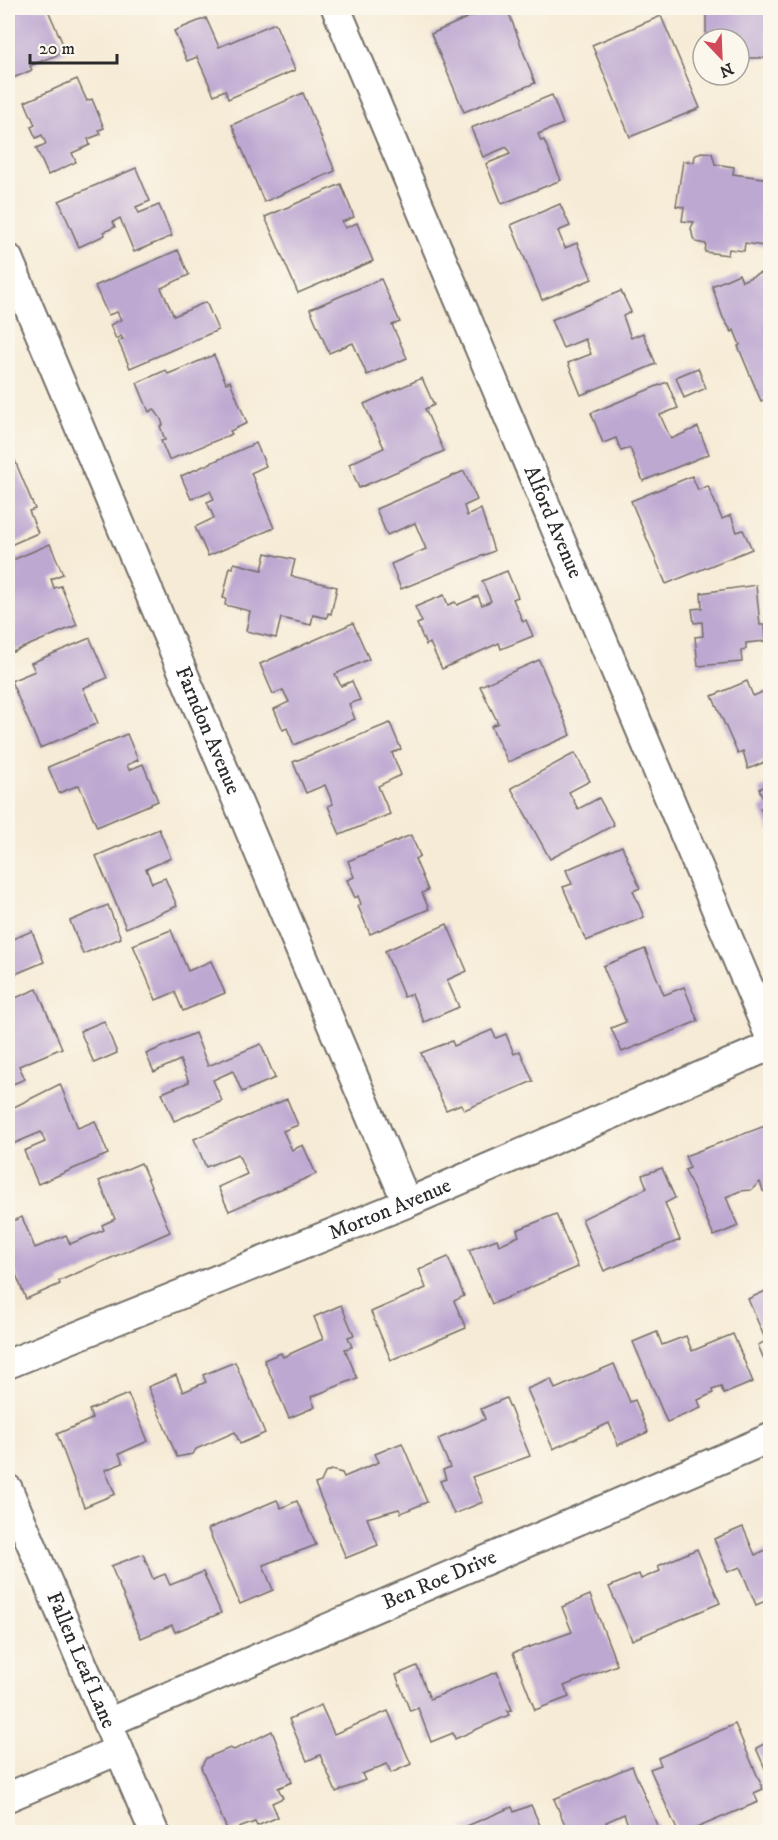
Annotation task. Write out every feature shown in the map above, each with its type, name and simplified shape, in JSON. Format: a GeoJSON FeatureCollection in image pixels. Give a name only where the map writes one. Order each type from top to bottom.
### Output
{"type":"FeatureCollection","features":[{"type":"Feature","properties":{"kind":"street","name":"Alford Avenue"},"geometry":{"type":"LineString","coordinates":[[336,8],[771,1037]]}},
{"type":"Feature","properties":{"kind":"street","name":"Farndon Avenue"},"geometry":{"type":"LineString","coordinates":[[8,258],[407,1203]]}},
{"type":"Feature","properties":{"kind":"street","name":"Morton Avenue"},"geometry":{"type":"LineString","coordinates":[[8,1364],[407,1203],[771,1046]]}},
{"type":"Feature","properties":{"kind":"street","name":"Ben Roe Drive"},"geometry":{"type":"LineString","coordinates":[[107,1723],[771,1438]]}},
{"type":"Feature","properties":{"kind":"street","name":"Fallen Leaf Lane"},"geometry":{"type":"LineString","coordinates":[[8,1489],[154,1833]]}},
{"type":"Feature","properties":{"kind":"street"},"geometry":{"type":"LineString","coordinates":[[8,1797],[119,1750]]}},
{"type":"Feature","properties":{"kind":"building"},"geometry":{"type":"Polygon","coordinates":[[[8,8],[47,8],[66,51],[30,66],[32,70],[8,80],[8,34],[13,31],[10,25],[8,26],[8,8]]]}},
{"type":"Feature","properties":{"kind":"building"},"geometry":{"type":"Polygon","coordinates":[[[489,8],[507,8],[535,83],[464,112],[431,34],[489,8]]]}},
{"type":"Feature","properties":{"kind":"building"},"geometry":{"type":"Polygon","coordinates":[[[706,8],[770,9],[770,58],[751,58],[751,27],[706,27],[706,8]]]}},
{"type":"Feature","properties":{"kind":"building"},"geometry":{"type":"Polygon","coordinates":[[[661,16],[700,108],[630,137],[592,45],[661,16]]]}},
{"type":"Feature","properties":{"kind":"building"},"geometry":{"type":"Polygon","coordinates":[[[206,18],[219,47],[275,23],[295,70],[228,99],[225,90],[214,95],[197,57],[187,61],[174,31],[206,18]]]}},
{"type":"Feature","properties":{"kind":"building"},"geometry":{"type":"Polygon","coordinates":[[[77,79],[87,101],[92,99],[104,128],[99,130],[101,134],[88,139],[90,145],[72,153],[76,162],[48,175],[36,148],[46,144],[42,135],[36,138],[31,127],[35,125],[25,102],[77,79]]]}},
{"type":"Feature","properties":{"kind":"building"},"geometry":{"type":"Polygon","coordinates":[[[303,93],[335,171],[264,202],[232,125],[303,93]]]}},
{"type":"Feature","properties":{"kind":"building"},"geometry":{"type":"Polygon","coordinates":[[[552,95],[563,124],[538,134],[541,141],[544,140],[561,180],[502,204],[486,164],[510,154],[507,147],[483,157],[471,128],[552,95]]]}},
{"type":"Feature","properties":{"kind":"building"},"geometry":{"type":"Polygon","coordinates":[[[701,152],[712,153],[715,164],[734,167],[733,174],[770,179],[770,247],[745,243],[744,251],[729,249],[728,255],[705,252],[706,244],[696,242],[693,238],[691,228],[694,222],[682,221],[684,207],[676,206],[683,161],[694,162],[695,156],[701,152]]]}},
{"type":"Feature","properties":{"kind":"building"},"geometry":{"type":"Polygon","coordinates":[[[136,168],[150,201],[136,207],[139,213],[159,205],[172,236],[134,252],[120,218],[113,222],[115,227],[104,232],[105,235],[79,247],[59,201],[136,168]]]}},
{"type":"Feature","properties":{"kind":"building"},"geometry":{"type":"Polygon","coordinates":[[[341,184],[354,217],[342,222],[345,228],[357,223],[373,261],[298,293],[265,217],[341,184]]]}},
{"type":"Feature","properties":{"kind":"building"},"geometry":{"type":"Polygon","coordinates":[[[560,204],[570,226],[558,231],[565,248],[577,243],[592,279],[542,300],[511,225],[560,204]]]}},
{"type":"Feature","properties":{"kind":"building"},"geometry":{"type":"Polygon","coordinates":[[[178,250],[189,275],[161,288],[174,316],[206,302],[218,330],[130,368],[118,341],[123,339],[121,336],[116,339],[110,325],[121,320],[117,312],[108,315],[95,286],[178,250]]]}},
{"type":"Feature","properties":{"kind":"building"},"geometry":{"type":"Polygon","coordinates":[[[770,269],[770,397],[761,401],[738,346],[740,345],[734,330],[732,332],[723,318],[712,286],[739,274],[742,281],[770,269]]]}},
{"type":"Feature","properties":{"kind":"building"},"geometry":{"type":"Polygon","coordinates":[[[381,279],[400,322],[392,325],[407,358],[367,375],[353,343],[329,353],[310,309],[381,279]]]}},
{"type":"Feature","properties":{"kind":"building"},"geometry":{"type":"Polygon","coordinates":[[[621,291],[631,312],[623,316],[631,338],[643,333],[656,364],[581,395],[568,363],[591,354],[585,339],[563,348],[551,320],[621,291]]]}},
{"type":"Feature","properties":{"kind":"building"},"geometry":{"type":"Polygon","coordinates":[[[214,355],[226,383],[230,381],[247,423],[230,431],[232,434],[169,460],[161,441],[165,440],[160,426],[163,425],[161,419],[154,409],[149,412],[137,383],[166,370],[168,374],[214,355]]]}},
{"type":"Feature","properties":{"kind":"building"},"geometry":{"type":"Polygon","coordinates":[[[698,368],[706,388],[684,398],[676,377],[698,368]]]}},
{"type":"Feature","properties":{"kind":"building"},"geometry":{"type":"Polygon","coordinates":[[[422,378],[434,405],[425,409],[444,451],[359,488],[349,464],[384,448],[364,404],[422,378]]]}},
{"type":"Feature","properties":{"kind":"building"},"geometry":{"type":"Polygon","coordinates":[[[667,382],[678,408],[660,415],[671,439],[698,427],[709,454],[643,481],[630,448],[621,451],[616,438],[603,443],[591,413],[667,382]]]}},
{"type":"Feature","properties":{"kind":"building"},"geometry":{"type":"Polygon","coordinates":[[[256,443],[266,466],[251,473],[274,528],[208,556],[195,527],[214,518],[207,502],[214,499],[210,491],[191,499],[181,476],[256,443]]]}},
{"type":"Feature","properties":{"kind":"building"},"geometry":{"type":"Polygon","coordinates":[[[11,451],[35,509],[29,511],[38,533],[8,546],[8,453],[11,451]]]}},
{"type":"Feature","properties":{"kind":"building"},"geometry":{"type":"Polygon","coordinates":[[[464,471],[477,500],[464,506],[467,516],[481,509],[494,551],[401,589],[391,564],[426,549],[415,523],[387,535],[376,509],[464,471]]]}},
{"type":"Feature","properties":{"kind":"building"},"geometry":{"type":"Polygon","coordinates":[[[692,476],[698,490],[708,486],[722,519],[731,515],[737,532],[743,530],[752,549],[666,584],[631,501],[692,476]]]}},
{"type":"Feature","properties":{"kind":"building"},"geometry":{"type":"Polygon","coordinates":[[[50,544],[63,574],[51,579],[54,588],[61,586],[77,625],[8,654],[8,626],[15,623],[8,605],[8,562],[50,544]]]}},
{"type":"Feature","properties":{"kind":"building"},"geometry":{"type":"Polygon","coordinates":[[[266,553],[295,560],[291,576],[337,587],[331,614],[328,613],[327,618],[313,615],[311,625],[281,618],[276,638],[246,631],[250,611],[225,605],[226,599],[223,598],[230,567],[233,568],[234,563],[262,570],[266,553]]]}},
{"type":"Feature","properties":{"kind":"building"},"geometry":{"type":"Polygon","coordinates":[[[507,571],[518,597],[513,599],[523,622],[526,620],[533,636],[501,649],[499,643],[442,669],[430,643],[426,645],[417,624],[422,622],[415,607],[444,595],[448,605],[455,602],[457,605],[478,596],[482,605],[491,601],[482,581],[507,571]]]}},
{"type":"Feature","properties":{"kind":"building"},"geometry":{"type":"Polygon","coordinates":[[[756,585],[760,625],[765,625],[766,641],[746,643],[746,649],[741,650],[742,662],[698,666],[695,637],[703,636],[702,622],[694,623],[692,609],[702,608],[701,593],[756,585]]]}},
{"type":"Feature","properties":{"kind":"building"},"geometry":{"type":"Polygon","coordinates":[[[353,623],[369,659],[335,674],[341,686],[352,681],[360,700],[349,704],[355,719],[294,745],[287,728],[283,730],[274,709],[289,702],[283,690],[273,694],[260,664],[353,623]]]}},
{"type":"Feature","properties":{"kind":"building"},"geometry":{"type":"Polygon","coordinates":[[[90,638],[107,678],[83,688],[98,723],[40,748],[11,681],[35,671],[31,663],[90,638]]]}},
{"type":"Feature","properties":{"kind":"building"},"geometry":{"type":"Polygon","coordinates":[[[539,660],[571,735],[508,762],[491,726],[498,723],[480,686],[539,660]]]}},
{"type":"Feature","properties":{"kind":"building"},"geometry":{"type":"Polygon","coordinates":[[[747,681],[753,696],[770,689],[770,760],[748,769],[743,751],[738,754],[712,696],[747,681]]]}},
{"type":"Feature","properties":{"kind":"building"},"geometry":{"type":"Polygon","coordinates":[[[390,723],[401,749],[392,753],[401,775],[378,786],[390,814],[340,835],[328,806],[333,804],[325,785],[306,793],[293,762],[390,723]]]}},
{"type":"Feature","properties":{"kind":"building"},"geometry":{"type":"Polygon","coordinates":[[[127,734],[138,760],[127,765],[129,770],[143,764],[158,801],[97,827],[79,785],[59,793],[48,767],[127,734]]]}},
{"type":"Feature","properties":{"kind":"building"},"geometry":{"type":"Polygon","coordinates":[[[575,753],[590,781],[569,792],[578,809],[599,798],[614,825],[550,859],[511,788],[575,753]]]}},
{"type":"Feature","properties":{"kind":"building"},"geometry":{"type":"Polygon","coordinates":[[[770,784],[770,832],[760,808],[766,805],[759,789],[770,784]]]}},
{"type":"Feature","properties":{"kind":"building"},"geometry":{"type":"Polygon","coordinates":[[[159,829],[171,858],[146,869],[152,883],[165,878],[177,906],[126,928],[96,856],[159,829]]]}},
{"type":"Feature","properties":{"kind":"building"},"geometry":{"type":"Polygon","coordinates":[[[411,835],[420,856],[415,859],[428,890],[422,893],[429,909],[370,934],[358,906],[361,904],[358,896],[355,898],[347,880],[354,877],[348,861],[411,835]]]}},
{"type":"Feature","properties":{"kind":"building"},"geometry":{"type":"Polygon","coordinates":[[[622,846],[640,888],[633,891],[644,917],[586,941],[563,887],[572,884],[566,870],[622,846]]]}},
{"type":"Feature","properties":{"kind":"building"},"geometry":{"type":"Polygon","coordinates":[[[108,905],[121,938],[83,954],[70,921],[108,905]]]}},
{"type":"Feature","properties":{"kind":"building"},"geometry":{"type":"Polygon","coordinates":[[[447,924],[467,971],[447,980],[459,1007],[424,1022],[412,994],[404,997],[385,951],[447,924]]]}},
{"type":"Feature","properties":{"kind":"building"},"geometry":{"type":"Polygon","coordinates":[[[171,930],[188,971],[211,961],[225,993],[183,1011],[175,992],[156,1000],[133,945],[171,930]]]}},
{"type":"Feature","properties":{"kind":"building"},"geometry":{"type":"Polygon","coordinates":[[[32,931],[44,962],[8,977],[8,941],[32,931]]]}},
{"type":"Feature","properties":{"kind":"building"},"geometry":{"type":"Polygon","coordinates":[[[645,949],[664,995],[684,987],[698,1021],[622,1052],[611,1028],[626,1022],[603,966],[645,949]]]}},
{"type":"Feature","properties":{"kind":"building"},"geometry":{"type":"Polygon","coordinates":[[[37,989],[62,1048],[19,1066],[25,1079],[8,1086],[8,1001],[37,989]]]}},
{"type":"Feature","properties":{"kind":"building"},"geometry":{"type":"Polygon","coordinates":[[[104,1021],[117,1053],[94,1063],[80,1031],[104,1021]]]}},
{"type":"Feature","properties":{"kind":"building"},"geometry":{"type":"Polygon","coordinates":[[[492,1030],[496,1038],[506,1034],[514,1054],[520,1051],[533,1081],[464,1110],[461,1104],[446,1110],[421,1053],[452,1041],[454,1046],[492,1030]]]}},
{"type":"Feature","properties":{"kind":"building"},"geometry":{"type":"Polygon","coordinates":[[[195,1033],[208,1066],[261,1044],[275,1078],[242,1092],[233,1071],[213,1080],[222,1101],[174,1121],[162,1093],[189,1082],[180,1060],[154,1072],[146,1054],[195,1033]]]}},
{"type":"Feature","properties":{"kind":"building"},"geometry":{"type":"Polygon","coordinates":[[[60,1084],[78,1128],[95,1121],[108,1154],[38,1184],[24,1151],[45,1142],[41,1132],[8,1146],[8,1110],[60,1084]]]}},
{"type":"Feature","properties":{"kind":"building"},"geometry":{"type":"Polygon","coordinates":[[[287,1099],[298,1125],[283,1131],[292,1150],[303,1145],[316,1174],[229,1211],[218,1187],[247,1174],[238,1154],[206,1167],[194,1139],[287,1099]]]}},
{"type":"Feature","properties":{"kind":"building"},"geometry":{"type":"Polygon","coordinates":[[[770,1124],[770,1195],[763,1191],[760,1182],[751,1190],[740,1191],[726,1197],[738,1226],[714,1236],[685,1170],[690,1168],[685,1156],[770,1124]]]}},
{"type":"Feature","properties":{"kind":"building"},"geometry":{"type":"Polygon","coordinates":[[[141,1163],[170,1232],[59,1281],[60,1284],[26,1299],[8,1255],[8,1223],[22,1217],[35,1248],[66,1235],[70,1244],[104,1230],[102,1225],[115,1219],[99,1181],[141,1163]]]}},
{"type":"Feature","properties":{"kind":"building"},"geometry":{"type":"Polygon","coordinates":[[[662,1168],[675,1198],[665,1203],[680,1240],[604,1271],[582,1219],[647,1188],[642,1175],[662,1168]]]}},
{"type":"Feature","properties":{"kind":"building"},"geometry":{"type":"Polygon","coordinates":[[[556,1214],[578,1267],[492,1304],[469,1250],[497,1239],[499,1245],[519,1236],[517,1230],[556,1214]]]}},
{"type":"Feature","properties":{"kind":"building"},"geometry":{"type":"Polygon","coordinates":[[[448,1257],[464,1296],[454,1301],[466,1328],[391,1360],[371,1312],[426,1288],[419,1270],[448,1257]]]}},
{"type":"Feature","properties":{"kind":"building"},"geometry":{"type":"Polygon","coordinates":[[[770,1289],[770,1374],[758,1345],[766,1341],[748,1299],[770,1289]]]}},
{"type":"Feature","properties":{"kind":"building"},"geometry":{"type":"Polygon","coordinates":[[[341,1305],[354,1335],[348,1337],[352,1347],[345,1349],[357,1378],[311,1397],[315,1407],[289,1418],[264,1360],[281,1353],[283,1357],[323,1339],[314,1317],[341,1305]]]}},
{"type":"Feature","properties":{"kind":"building"},"geometry":{"type":"Polygon","coordinates":[[[657,1332],[662,1345],[686,1336],[692,1351],[733,1334],[753,1382],[724,1394],[721,1387],[712,1390],[713,1393],[698,1400],[701,1408],[667,1422],[633,1342],[657,1332]]]}},
{"type":"Feature","properties":{"kind":"building"},"geometry":{"type":"Polygon","coordinates":[[[235,1362],[265,1433],[240,1444],[235,1432],[196,1449],[193,1454],[177,1457],[148,1387],[176,1375],[183,1392],[206,1382],[203,1375],[235,1362]]]}},
{"type":"Feature","properties":{"kind":"building"},"geometry":{"type":"Polygon","coordinates":[[[614,1364],[630,1402],[635,1400],[648,1432],[618,1445],[609,1423],[553,1449],[527,1389],[551,1379],[555,1389],[614,1364]]]}},
{"type":"Feature","properties":{"kind":"building"},"geometry":{"type":"Polygon","coordinates":[[[128,1394],[148,1441],[119,1454],[123,1463],[105,1470],[115,1494],[84,1507],[57,1434],[92,1419],[89,1410],[128,1394]]]}},
{"type":"Feature","properties":{"kind":"building"},"geometry":{"type":"Polygon","coordinates":[[[506,1398],[530,1456],[472,1477],[483,1502],[454,1514],[440,1481],[446,1479],[443,1470],[450,1467],[438,1439],[485,1419],[481,1409],[506,1398]]]}},
{"type":"Feature","properties":{"kind":"building"},"geometry":{"type":"Polygon","coordinates":[[[402,1443],[427,1502],[401,1513],[399,1509],[367,1518],[378,1545],[346,1558],[315,1484],[321,1482],[325,1473],[331,1470],[342,1473],[344,1477],[379,1462],[375,1454],[402,1443]]]}},
{"type":"Feature","properties":{"kind":"building"},"geometry":{"type":"Polygon","coordinates":[[[277,1500],[281,1508],[297,1501],[316,1545],[263,1565],[273,1590],[240,1604],[208,1529],[277,1500]]]}},
{"type":"Feature","properties":{"kind":"building"},"geometry":{"type":"Polygon","coordinates":[[[743,1527],[755,1555],[770,1548],[770,1599],[756,1605],[740,1567],[728,1572],[714,1539],[743,1527]]]}},
{"type":"Feature","properties":{"kind":"building"},"geometry":{"type":"Polygon","coordinates":[[[697,1549],[720,1603],[632,1640],[609,1587],[639,1574],[641,1579],[660,1571],[658,1566],[697,1549]]]}},
{"type":"Feature","properties":{"kind":"building"},"geometry":{"type":"Polygon","coordinates":[[[143,1554],[153,1579],[165,1574],[170,1585],[203,1572],[221,1613],[175,1632],[172,1625],[141,1638],[111,1566],[143,1554]]]}},
{"type":"Feature","properties":{"kind":"building"},"geometry":{"type":"Polygon","coordinates":[[[590,1595],[617,1665],[564,1686],[569,1697],[535,1710],[513,1653],[572,1632],[562,1607],[590,1595]]]}},
{"type":"Feature","properties":{"kind":"building"},"geometry":{"type":"Polygon","coordinates":[[[417,1666],[430,1699],[497,1672],[512,1710],[507,1711],[509,1715],[455,1739],[453,1733],[431,1742],[418,1708],[410,1711],[396,1675],[417,1666]]]}},
{"type":"Feature","properties":{"kind":"building"},"geometry":{"type":"Polygon","coordinates":[[[8,1692],[14,1708],[8,1710],[8,1692]]]}},
{"type":"Feature","properties":{"kind":"building"},"geometry":{"type":"Polygon","coordinates":[[[321,1705],[334,1734],[388,1711],[411,1764],[391,1773],[387,1764],[362,1774],[365,1780],[336,1792],[320,1755],[307,1761],[289,1719],[321,1705]]]}},
{"type":"Feature","properties":{"kind":"building"},"geometry":{"type":"Polygon","coordinates":[[[735,1724],[763,1789],[754,1793],[758,1802],[687,1832],[678,1832],[650,1769],[661,1765],[658,1758],[735,1724]]]}},
{"type":"Feature","properties":{"kind":"building"},"geometry":{"type":"Polygon","coordinates":[[[272,1731],[292,1782],[278,1788],[283,1798],[272,1803],[278,1817],[257,1826],[255,1822],[228,1832],[201,1767],[206,1758],[230,1748],[234,1750],[272,1731]]]}},
{"type":"Feature","properties":{"kind":"building"},"geometry":{"type":"Polygon","coordinates":[[[770,1741],[770,1771],[767,1773],[756,1748],[770,1741]]]}},
{"type":"Feature","properties":{"kind":"building"},"geometry":{"type":"Polygon","coordinates":[[[632,1766],[660,1832],[623,1832],[630,1830],[624,1814],[606,1822],[611,1832],[568,1832],[554,1799],[632,1766]]]}},
{"type":"Feature","properties":{"kind":"building"},"geometry":{"type":"Polygon","coordinates":[[[531,1805],[543,1832],[464,1832],[462,1828],[512,1807],[514,1812],[531,1805]]]}}]}
